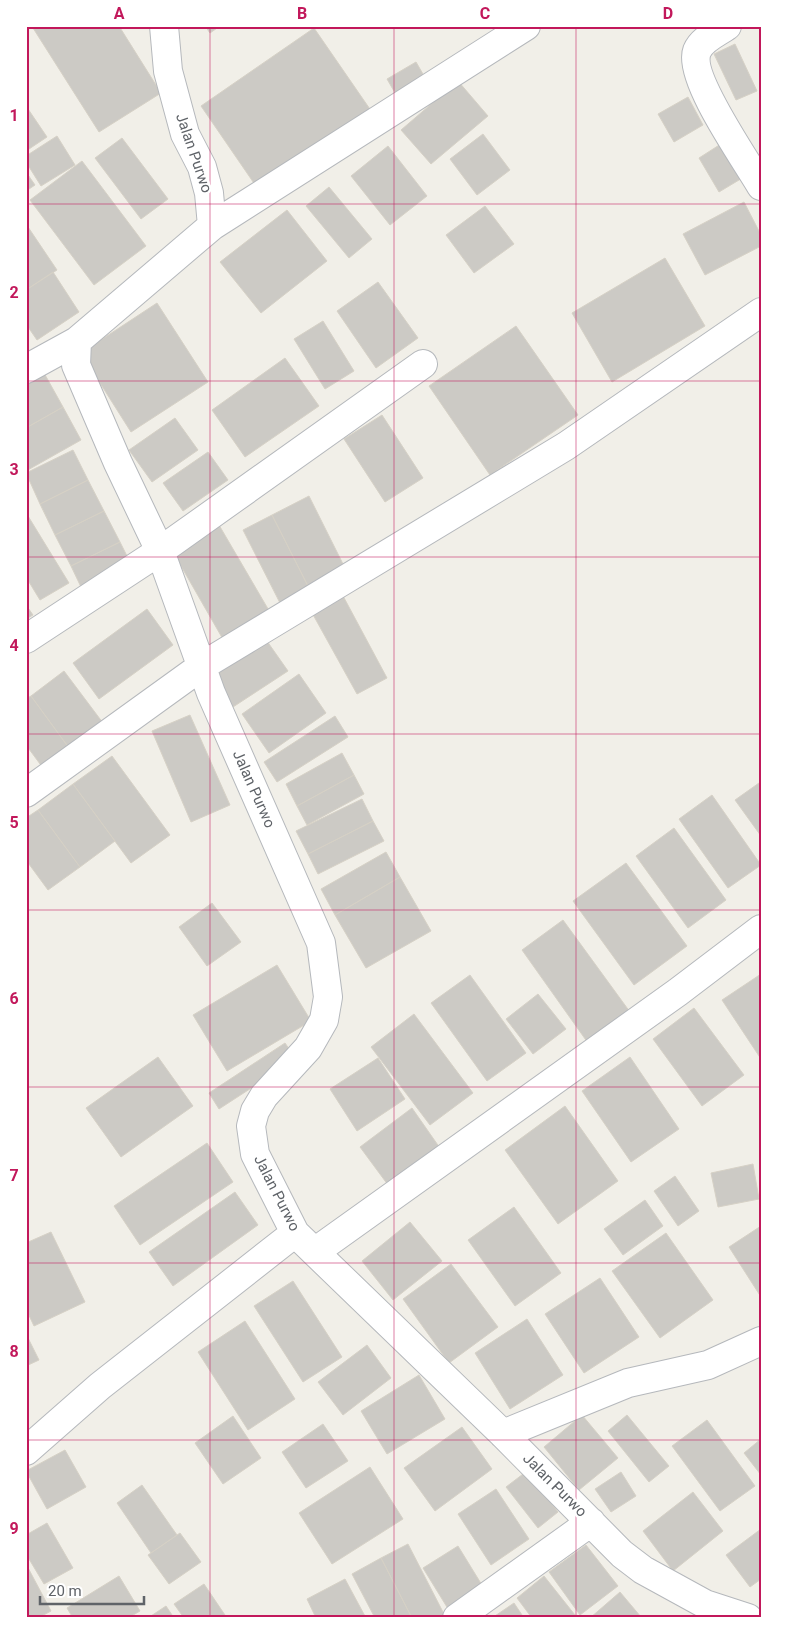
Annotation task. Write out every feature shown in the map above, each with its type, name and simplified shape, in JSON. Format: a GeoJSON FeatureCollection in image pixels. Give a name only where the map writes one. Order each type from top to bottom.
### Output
{"type":"FeatureCollection","features":[{"type":"Feature","properties":{"kind":"street","name":"Jalan Purwo"},"geometry":{"type":"LineString","coordinates":[[164,26],[168,70],[185,134],[202,167],[209,192],[212,226]]}},
{"type":"Feature","properties":{"kind":"street"},"geometry":{"type":"LineString","coordinates":[[26,369],[78,341],[212,226],[526,26]]}},
{"type":"Feature","properties":{"kind":"street"},"geometry":{"type":"LineString","coordinates":[[726,26],[701,44],[695,60],[696,70],[712,105],[761,186]]}},
{"type":"Feature","properties":{"kind":"street"},"geometry":{"type":"LineString","coordinates":[[26,792],[202,666],[566,446],[761,312]]}},
{"type":"Feature","properties":{"kind":"street","name":"Jalan Purwo"},"geometry":{"type":"LineString","coordinates":[[78,341],[76,365],[118,463],[160,551],[211,693],[318,934],[328,997],[324,1020],[308,1048],[264,1096],[251,1120],[255,1154],[295,1233],[504,1434],[622,1554],[643,1570],[705,1604],[748,1618]]}},
{"type":"Feature","properties":{"kind":"street"},"geometry":{"type":"LineString","coordinates":[[26,639],[160,551],[423,364]]}},
{"type":"Feature","properties":{"kind":"street"},"geometry":{"type":"LineString","coordinates":[[316,1252],[678,992],[761,929]]}},
{"type":"Feature","properties":{"kind":"street"},"geometry":{"type":"LineString","coordinates":[[26,1451],[100,1386],[295,1233]]}},
{"type":"Feature","properties":{"kind":"street"},"geometry":{"type":"LineString","coordinates":[[504,1434],[628,1383],[708,1365],[761,1342]]}},
{"type":"Feature","properties":{"kind":"street"},"geometry":{"type":"LineString","coordinates":[[457,1618],[591,1522]]}},
{"type":"Feature","properties":{"kind":"building"},"geometry":{"type":"Polygon","coordinates":[[[36,26],[119,26],[161,93],[99,132],[33,28],[36,26]]]}},
{"type":"Feature","properties":{"kind":"building"},"geometry":{"type":"Polygon","coordinates":[[[205,26],[220,26],[210,33],[205,26]]]}},
{"type":"Feature","properties":{"kind":"building"},"geometry":{"type":"Polygon","coordinates":[[[314,28],[374,115],[260,192],[201,106],[314,28]]]}},
{"type":"Feature","properties":{"kind":"building"},"geometry":{"type":"Polygon","coordinates":[[[735,44],[757,91],[736,100],[714,54],[735,44]]]}},
{"type":"Feature","properties":{"kind":"building"},"geometry":{"type":"Polygon","coordinates":[[[416,62],[427,81],[398,98],[387,79],[416,62]]]}},
{"type":"Feature","properties":{"kind":"building"},"geometry":{"type":"Polygon","coordinates":[[[458,81],[488,116],[431,164],[401,130],[458,81]]]}},
{"type":"Feature","properties":{"kind":"building"},"geometry":{"type":"Polygon","coordinates":[[[688,97],[703,125],[674,142],[658,114],[688,97]]]}},
{"type":"Feature","properties":{"kind":"building"},"geometry":{"type":"Polygon","coordinates":[[[26,106],[47,137],[26,151],[26,106]]]}},
{"type":"Feature","properties":{"kind":"building"},"geometry":{"type":"Polygon","coordinates":[[[483,134],[510,170],[477,195],[450,159],[483,134]]]}},
{"type":"Feature","properties":{"kind":"building"},"geometry":{"type":"Polygon","coordinates":[[[57,136],[75,165],[41,186],[26,162],[26,156],[57,136]]]}},
{"type":"Feature","properties":{"kind":"building"},"geometry":{"type":"Polygon","coordinates":[[[122,138],[168,199],[141,219],[95,158],[122,138]]]}},
{"type":"Feature","properties":{"kind":"building"},"geometry":{"type":"Polygon","coordinates":[[[724,142],[744,177],[719,192],[699,158],[724,142]]]}},
{"type":"Feature","properties":{"kind":"building"},"geometry":{"type":"Polygon","coordinates":[[[388,146],[427,196],[390,225],[351,176],[388,146]]]}},
{"type":"Feature","properties":{"kind":"building"},"geometry":{"type":"Polygon","coordinates":[[[82,161],[146,246],[94,285],[30,200],[82,161]]]}},
{"type":"Feature","properties":{"kind":"building"},"geometry":{"type":"Polygon","coordinates":[[[26,172],[35,185],[26,191],[26,172]]]}},
{"type":"Feature","properties":{"kind":"building"},"geometry":{"type":"Polygon","coordinates":[[[329,187],[372,239],[349,258],[306,206],[329,187]]]}},
{"type":"Feature","properties":{"kind":"building"},"geometry":{"type":"Polygon","coordinates":[[[744,202],[761,235],[761,246],[705,275],[683,234],[744,202]]]}},
{"type":"Feature","properties":{"kind":"building"},"geometry":{"type":"Polygon","coordinates":[[[485,206],[514,244],[474,273],[446,235],[485,206]]]}},
{"type":"Feature","properties":{"kind":"building"},"geometry":{"type":"Polygon","coordinates":[[[287,210],[327,261],[261,313],[220,262],[287,210]]]}},
{"type":"Feature","properties":{"kind":"building"},"geometry":{"type":"Polygon","coordinates":[[[26,224],[57,270],[26,290],[26,224]]]}},
{"type":"Feature","properties":{"kind":"building"},"geometry":{"type":"Polygon","coordinates":[[[665,258],[705,326],[612,382],[572,313],[665,258]]]}},
{"type":"Feature","properties":{"kind":"building"},"geometry":{"type":"Polygon","coordinates":[[[53,272],[79,312],[37,340],[26,324],[26,290],[53,272]]]}},
{"type":"Feature","properties":{"kind":"building"},"geometry":{"type":"Polygon","coordinates":[[[378,282],[418,338],[376,368],[337,311],[378,282]]]}},
{"type":"Feature","properties":{"kind":"building"},"geometry":{"type":"Polygon","coordinates":[[[157,303],[208,382],[131,432],[81,353],[157,303]]]}},
{"type":"Feature","properties":{"kind":"building"},"geometry":{"type":"Polygon","coordinates":[[[323,321],[354,371],[325,389],[294,339],[323,321]]]}},
{"type":"Feature","properties":{"kind":"building"},"geometry":{"type":"Polygon","coordinates":[[[516,326],[578,415],[490,475],[429,386],[516,326]]]}},
{"type":"Feature","properties":{"kind":"building"},"geometry":{"type":"Polygon","coordinates":[[[285,358],[319,406],[245,457],[212,410],[285,358]]]}},
{"type":"Feature","properties":{"kind":"building"},"geometry":{"type":"Polygon","coordinates":[[[39,364],[63,407],[26,428],[26,371],[39,364]]]}},
{"type":"Feature","properties":{"kind":"building"},"geometry":{"type":"Polygon","coordinates":[[[63,407],[81,440],[26,471],[26,428],[63,407]]]}},
{"type":"Feature","properties":{"kind":"building"},"geometry":{"type":"Polygon","coordinates":[[[382,415],[423,478],[385,502],[344,439],[382,415]]]}},
{"type":"Feature","properties":{"kind":"building"},"geometry":{"type":"Polygon","coordinates":[[[175,418],[198,450],[152,482],[129,450],[175,418]]]}},
{"type":"Feature","properties":{"kind":"building"},"geometry":{"type":"Polygon","coordinates":[[[73,450],[88,480],[40,504],[26,473],[73,450]]]}},
{"type":"Feature","properties":{"kind":"building"},"geometry":{"type":"Polygon","coordinates":[[[208,452],[228,480],[183,511],[163,483],[208,452]]]}},
{"type":"Feature","properties":{"kind":"building"},"geometry":{"type":"Polygon","coordinates":[[[88,480],[104,511],[55,535],[40,504],[88,480]]]}},
{"type":"Feature","properties":{"kind":"building"},"geometry":{"type":"Polygon","coordinates":[[[309,496],[347,572],[310,590],[272,515],[309,496]]]}},
{"type":"Feature","properties":{"kind":"building"},"geometry":{"type":"Polygon","coordinates":[[[104,511],[120,542],[71,566],[55,535],[104,511]]]}},
{"type":"Feature","properties":{"kind":"building"},"geometry":{"type":"Polygon","coordinates":[[[272,515],[310,590],[281,605],[243,530],[272,515]]]}},
{"type":"Feature","properties":{"kind":"building"},"geometry":{"type":"Polygon","coordinates":[[[28,516],[69,583],[40,600],[26,577],[26,517],[28,516]]]}},
{"type":"Feature","properties":{"kind":"building"},"geometry":{"type":"Polygon","coordinates":[[[219,525],[271,614],[224,641],[173,552],[219,525]]]}},
{"type":"Feature","properties":{"kind":"building"},"geometry":{"type":"Polygon","coordinates":[[[120,542],[130,562],[81,587],[71,566],[120,542]]]}},
{"type":"Feature","properties":{"kind":"building"},"geometry":{"type":"Polygon","coordinates":[[[342,594],[387,678],[357,694],[311,611],[342,594]]]}},
{"type":"Feature","properties":{"kind":"building"},"geometry":{"type":"Polygon","coordinates":[[[26,605],[33,615],[26,619],[26,605]]]}},
{"type":"Feature","properties":{"kind":"building"},"geometry":{"type":"Polygon","coordinates":[[[147,609],[173,645],[99,699],[73,663],[147,609]]]}},
{"type":"Feature","properties":{"kind":"building"},"geometry":{"type":"Polygon","coordinates":[[[262,634],[288,671],[233,707],[208,670],[262,634]]]}},
{"type":"Feature","properties":{"kind":"building"},"geometry":{"type":"Polygon","coordinates":[[[64,671],[103,723],[69,748],[31,696],[64,671]]]}},
{"type":"Feature","properties":{"kind":"building"},"geometry":{"type":"Polygon","coordinates":[[[299,674],[326,713],[269,753],[242,714],[299,674]]]}},
{"type":"Feature","properties":{"kind":"building"},"geometry":{"type":"Polygon","coordinates":[[[31,696],[69,748],[43,768],[26,745],[26,699],[31,696]]]}},
{"type":"Feature","properties":{"kind":"building"},"geometry":{"type":"Polygon","coordinates":[[[190,715],[230,805],[191,822],[152,731],[190,715]]]}},
{"type":"Feature","properties":{"kind":"building"},"geometry":{"type":"Polygon","coordinates":[[[335,716],[348,737],[277,782],[264,762],[335,716]]]}},
{"type":"Feature","properties":{"kind":"building"},"geometry":{"type":"Polygon","coordinates":[[[342,753],[354,775],[297,806],[286,784],[342,753]]]}},
{"type":"Feature","properties":{"kind":"building"},"geometry":{"type":"Polygon","coordinates":[[[112,756],[170,835],[131,863],[73,784],[112,756]]]}},
{"type":"Feature","properties":{"kind":"building"},"geometry":{"type":"Polygon","coordinates":[[[354,775],[364,794],[307,825],[297,806],[354,775]]]}},
{"type":"Feature","properties":{"kind":"building"},"geometry":{"type":"Polygon","coordinates":[[[759,783],[761,785],[761,836],[735,800],[759,783]]]}},
{"type":"Feature","properties":{"kind":"building"},"geometry":{"type":"Polygon","coordinates":[[[73,784],[115,841],[80,867],[38,810],[73,784]]]}},
{"type":"Feature","properties":{"kind":"building"},"geometry":{"type":"Polygon","coordinates":[[[712,795],[761,865],[728,888],[679,819],[712,795]]]}},
{"type":"Feature","properties":{"kind":"building"},"geometry":{"type":"Polygon","coordinates":[[[362,799],[373,821],[308,854],[296,831],[362,799]]]}},
{"type":"Feature","properties":{"kind":"building"},"geometry":{"type":"Polygon","coordinates":[[[38,810],[80,867],[48,890],[26,860],[26,818],[38,810]]]}},
{"type":"Feature","properties":{"kind":"building"},"geometry":{"type":"Polygon","coordinates":[[[373,821],[384,841],[318,874],[308,854],[373,821]]]}},
{"type":"Feature","properties":{"kind":"building"},"geometry":{"type":"Polygon","coordinates":[[[674,828],[726,900],[688,928],[636,856],[674,828]]]}},
{"type":"Feature","properties":{"kind":"building"},"geometry":{"type":"Polygon","coordinates":[[[386,852],[400,877],[335,915],[321,889],[386,852]]]}},
{"type":"Feature","properties":{"kind":"building"},"geometry":{"type":"Polygon","coordinates":[[[626,863],[687,946],[634,985],[573,901],[626,863]]]}},
{"type":"Feature","properties":{"kind":"building"},"geometry":{"type":"Polygon","coordinates":[[[400,877],[431,931],[366,968],[335,915],[400,877]]]}},
{"type":"Feature","properties":{"kind":"building"},"geometry":{"type":"Polygon","coordinates":[[[212,903],[241,942],[207,966],[179,927],[212,903]]]}},
{"type":"Feature","properties":{"kind":"building"},"geometry":{"type":"Polygon","coordinates":[[[563,920],[630,1012],[588,1043],[522,950],[563,920]]]}},
{"type":"Feature","properties":{"kind":"building"},"geometry":{"type":"Polygon","coordinates":[[[277,965],[311,1021],[227,1071],[193,1015],[277,965]]]}},
{"type":"Feature","properties":{"kind":"building"},"geometry":{"type":"Polygon","coordinates":[[[761,974],[761,1059],[722,1000],[761,974]]]}},
{"type":"Feature","properties":{"kind":"building"},"geometry":{"type":"Polygon","coordinates":[[[470,975],[526,1053],[487,1081],[431,1003],[470,975]]]}},
{"type":"Feature","properties":{"kind":"building"},"geometry":{"type":"Polygon","coordinates":[[[538,994],[566,1029],[533,1054],[506,1019],[538,994]]]}},
{"type":"Feature","properties":{"kind":"building"},"geometry":{"type":"Polygon","coordinates":[[[694,1008],[744,1075],[702,1106],[653,1039],[694,1008]]]}},
{"type":"Feature","properties":{"kind":"building"},"geometry":{"type":"Polygon","coordinates":[[[414,1014],[473,1093],[430,1125],[371,1047],[414,1014]]]}},
{"type":"Feature","properties":{"kind":"building"},"geometry":{"type":"Polygon","coordinates":[[[285,1043],[296,1059],[219,1109],[209,1093],[285,1043]]]}},
{"type":"Feature","properties":{"kind":"building"},"geometry":{"type":"Polygon","coordinates":[[[158,1057],[193,1106],[121,1157],[86,1108],[158,1057]]]}},
{"type":"Feature","properties":{"kind":"building"},"geometry":{"type":"Polygon","coordinates":[[[630,1057],[679,1129],[631,1162],[582,1091],[630,1057]]]}},
{"type":"Feature","properties":{"kind":"building"},"geometry":{"type":"Polygon","coordinates":[[[378,1058],[405,1099],[357,1131],[330,1089],[378,1058]]]}},
{"type":"Feature","properties":{"kind":"building"},"geometry":{"type":"Polygon","coordinates":[[[565,1106],[618,1181],[558,1224],[505,1150],[565,1106]]]}},
{"type":"Feature","properties":{"kind":"building"},"geometry":{"type":"Polygon","coordinates":[[[412,1108],[442,1151],[391,1189],[360,1147],[412,1108]]]}},
{"type":"Feature","properties":{"kind":"building"},"geometry":{"type":"Polygon","coordinates":[[[207,1143],[233,1182],[140,1245],[114,1206],[207,1143]]]}},
{"type":"Feature","properties":{"kind":"building"},"geometry":{"type":"Polygon","coordinates":[[[753,1164],[759,1199],[718,1207],[711,1173],[753,1164]]]}},
{"type":"Feature","properties":{"kind":"building"},"geometry":{"type":"Polygon","coordinates":[[[675,1176],[699,1211],[678,1226],[654,1191],[675,1176]]]}},
{"type":"Feature","properties":{"kind":"building"},"geometry":{"type":"Polygon","coordinates":[[[235,1192],[258,1225],[173,1286],[149,1252],[235,1192]]]}},
{"type":"Feature","properties":{"kind":"building"},"geometry":{"type":"Polygon","coordinates":[[[645,1200],[663,1226],[623,1255],[604,1229],[645,1200]]]}},
{"type":"Feature","properties":{"kind":"building"},"geometry":{"type":"Polygon","coordinates":[[[514,1207],[561,1273],[515,1306],[468,1240],[514,1207]]]}},
{"type":"Feature","properties":{"kind":"building"},"geometry":{"type":"Polygon","coordinates":[[[410,1222],[442,1261],[393,1300],[362,1261],[410,1222]]]}},
{"type":"Feature","properties":{"kind":"building"},"geometry":{"type":"Polygon","coordinates":[[[761,1226],[761,1297],[729,1247],[761,1226]]]}},
{"type":"Feature","properties":{"kind":"building"},"geometry":{"type":"Polygon","coordinates":[[[51,1232],[85,1302],[34,1326],[26,1309],[26,1243],[51,1232]]]}},
{"type":"Feature","properties":{"kind":"building"},"geometry":{"type":"Polygon","coordinates":[[[666,1233],[713,1300],[660,1338],[612,1271],[666,1233]]]}},
{"type":"Feature","properties":{"kind":"building"},"geometry":{"type":"Polygon","coordinates":[[[451,1264],[498,1327],[449,1363],[403,1299],[451,1264]]]}},
{"type":"Feature","properties":{"kind":"building"},"geometry":{"type":"Polygon","coordinates":[[[600,1278],[639,1337],[584,1373],[545,1314],[600,1278]]]}},
{"type":"Feature","properties":{"kind":"building"},"geometry":{"type":"Polygon","coordinates":[[[293,1281],[342,1357],[303,1382],[254,1306],[293,1281]]]}},
{"type":"Feature","properties":{"kind":"building"},"geometry":{"type":"Polygon","coordinates":[[[527,1319],[563,1375],[510,1409],[475,1353],[527,1319]]]}},
{"type":"Feature","properties":{"kind":"building"},"geometry":{"type":"Polygon","coordinates":[[[245,1321],[295,1399],[248,1430],[198,1352],[245,1321]]]}},
{"type":"Feature","properties":{"kind":"building"},"geometry":{"type":"Polygon","coordinates":[[[26,1334],[39,1360],[26,1366],[26,1334]]]}},
{"type":"Feature","properties":{"kind":"building"},"geometry":{"type":"Polygon","coordinates":[[[367,1345],[391,1378],[343,1415],[318,1382],[367,1345]]]}},
{"type":"Feature","properties":{"kind":"building"},"geometry":{"type":"Polygon","coordinates":[[[419,1375],[445,1419],[387,1454],[361,1411],[419,1375]]]}},
{"type":"Feature","properties":{"kind":"building"},"geometry":{"type":"Polygon","coordinates":[[[582,1415],[618,1458],[579,1490],[544,1447],[582,1415]]]}},
{"type":"Feature","properties":{"kind":"building"},"geometry":{"type":"Polygon","coordinates":[[[627,1415],[669,1466],[649,1482],[608,1431],[627,1415]]]}},
{"type":"Feature","properties":{"kind":"building"},"geometry":{"type":"Polygon","coordinates":[[[233,1416],[261,1458],[223,1484],[195,1443],[233,1416]]]}},
{"type":"Feature","properties":{"kind":"building"},"geometry":{"type":"Polygon","coordinates":[[[707,1420],[755,1486],[720,1511],[672,1446],[707,1420]]]}},
{"type":"Feature","properties":{"kind":"building"},"geometry":{"type":"Polygon","coordinates":[[[323,1424],[348,1461],[306,1488],[282,1452],[323,1424]]]}},
{"type":"Feature","properties":{"kind":"building"},"geometry":{"type":"Polygon","coordinates":[[[462,1427],[492,1469],[435,1511],[404,1468],[462,1427]]]}},
{"type":"Feature","properties":{"kind":"building"},"geometry":{"type":"Polygon","coordinates":[[[761,1439],[761,1475],[744,1453],[761,1439]]]}},
{"type":"Feature","properties":{"kind":"building"},"geometry":{"type":"Polygon","coordinates":[[[65,1450],[86,1487],[47,1509],[26,1471],[65,1450]]]}},
{"type":"Feature","properties":{"kind":"building"},"geometry":{"type":"Polygon","coordinates":[[[370,1467],[403,1519],[332,1564],[299,1513],[370,1467]]]}},
{"type":"Feature","properties":{"kind":"building"},"geometry":{"type":"Polygon","coordinates":[[[527,1471],[558,1512],[538,1528],[506,1487],[527,1471]]]}},
{"type":"Feature","properties":{"kind":"building"},"geometry":{"type":"Polygon","coordinates":[[[621,1472],[636,1496],[611,1512],[595,1489],[621,1472]]]}},
{"type":"Feature","properties":{"kind":"building"},"geometry":{"type":"Polygon","coordinates":[[[142,1485],[177,1535],[151,1553],[117,1503],[142,1485]]]}},
{"type":"Feature","properties":{"kind":"building"},"geometry":{"type":"Polygon","coordinates":[[[496,1489],[529,1539],[491,1565],[458,1514],[496,1489]]]}},
{"type":"Feature","properties":{"kind":"building"},"geometry":{"type":"Polygon","coordinates":[[[693,1492],[723,1531],[673,1571],[643,1531],[693,1492]]]}},
{"type":"Feature","properties":{"kind":"building"},"geometry":{"type":"Polygon","coordinates":[[[47,1523],[73,1568],[44,1584],[26,1554],[26,1535],[47,1523]]]}},
{"type":"Feature","properties":{"kind":"building"},"geometry":{"type":"Polygon","coordinates":[[[761,1529],[761,1579],[750,1587],[726,1555],[761,1529]]]}},
{"type":"Feature","properties":{"kind":"building"},"geometry":{"type":"Polygon","coordinates":[[[180,1533],[201,1562],[169,1584],[148,1555],[180,1533]]]}},
{"type":"Feature","properties":{"kind":"building"},"geometry":{"type":"Polygon","coordinates":[[[408,1544],[445,1616],[442,1618],[412,1618],[381,1558],[408,1544]]]}},
{"type":"Feature","properties":{"kind":"building"},"geometry":{"type":"Polygon","coordinates":[[[586,1545],[618,1586],[580,1615],[549,1572],[586,1545]]]}},
{"type":"Feature","properties":{"kind":"building"},"geometry":{"type":"Polygon","coordinates":[[[458,1546],[485,1590],[450,1612],[423,1568],[458,1546]]]}},
{"type":"Feature","properties":{"kind":"building"},"geometry":{"type":"Polygon","coordinates":[[[381,1558],[412,1618],[375,1618],[352,1574],[381,1558]]]}},
{"type":"Feature","properties":{"kind":"building"},"geometry":{"type":"Polygon","coordinates":[[[26,1564],[51,1611],[38,1618],[26,1618],[26,1564]]]}},
{"type":"Feature","properties":{"kind":"building"},"geometry":{"type":"Polygon","coordinates":[[[119,1576],[140,1611],[128,1618],[73,1618],[67,1608],[119,1576]]]}},
{"type":"Feature","properties":{"kind":"building"},"geometry":{"type":"Polygon","coordinates":[[[544,1576],[575,1615],[571,1618],[532,1618],[517,1598],[544,1576]]]}},
{"type":"Feature","properties":{"kind":"building"},"geometry":{"type":"Polygon","coordinates":[[[345,1579],[366,1618],[316,1618],[307,1599],[345,1579]]]}},
{"type":"Feature","properties":{"kind":"building"},"geometry":{"type":"Polygon","coordinates":[[[204,1584],[227,1618],[184,1618],[174,1604],[204,1584]]]}},
{"type":"Feature","properties":{"kind":"building"},"geometry":{"type":"Polygon","coordinates":[[[620,1592],[641,1617],[590,1618],[620,1592]]]}},
{"type":"Feature","properties":{"kind":"building"},"geometry":{"type":"Polygon","coordinates":[[[514,1603],[524,1618],[492,1618],[514,1603]]]}},
{"type":"Feature","properties":{"kind":"building"},"geometry":{"type":"Polygon","coordinates":[[[166,1606],[174,1618],[148,1618],[166,1606]]]}}]}
